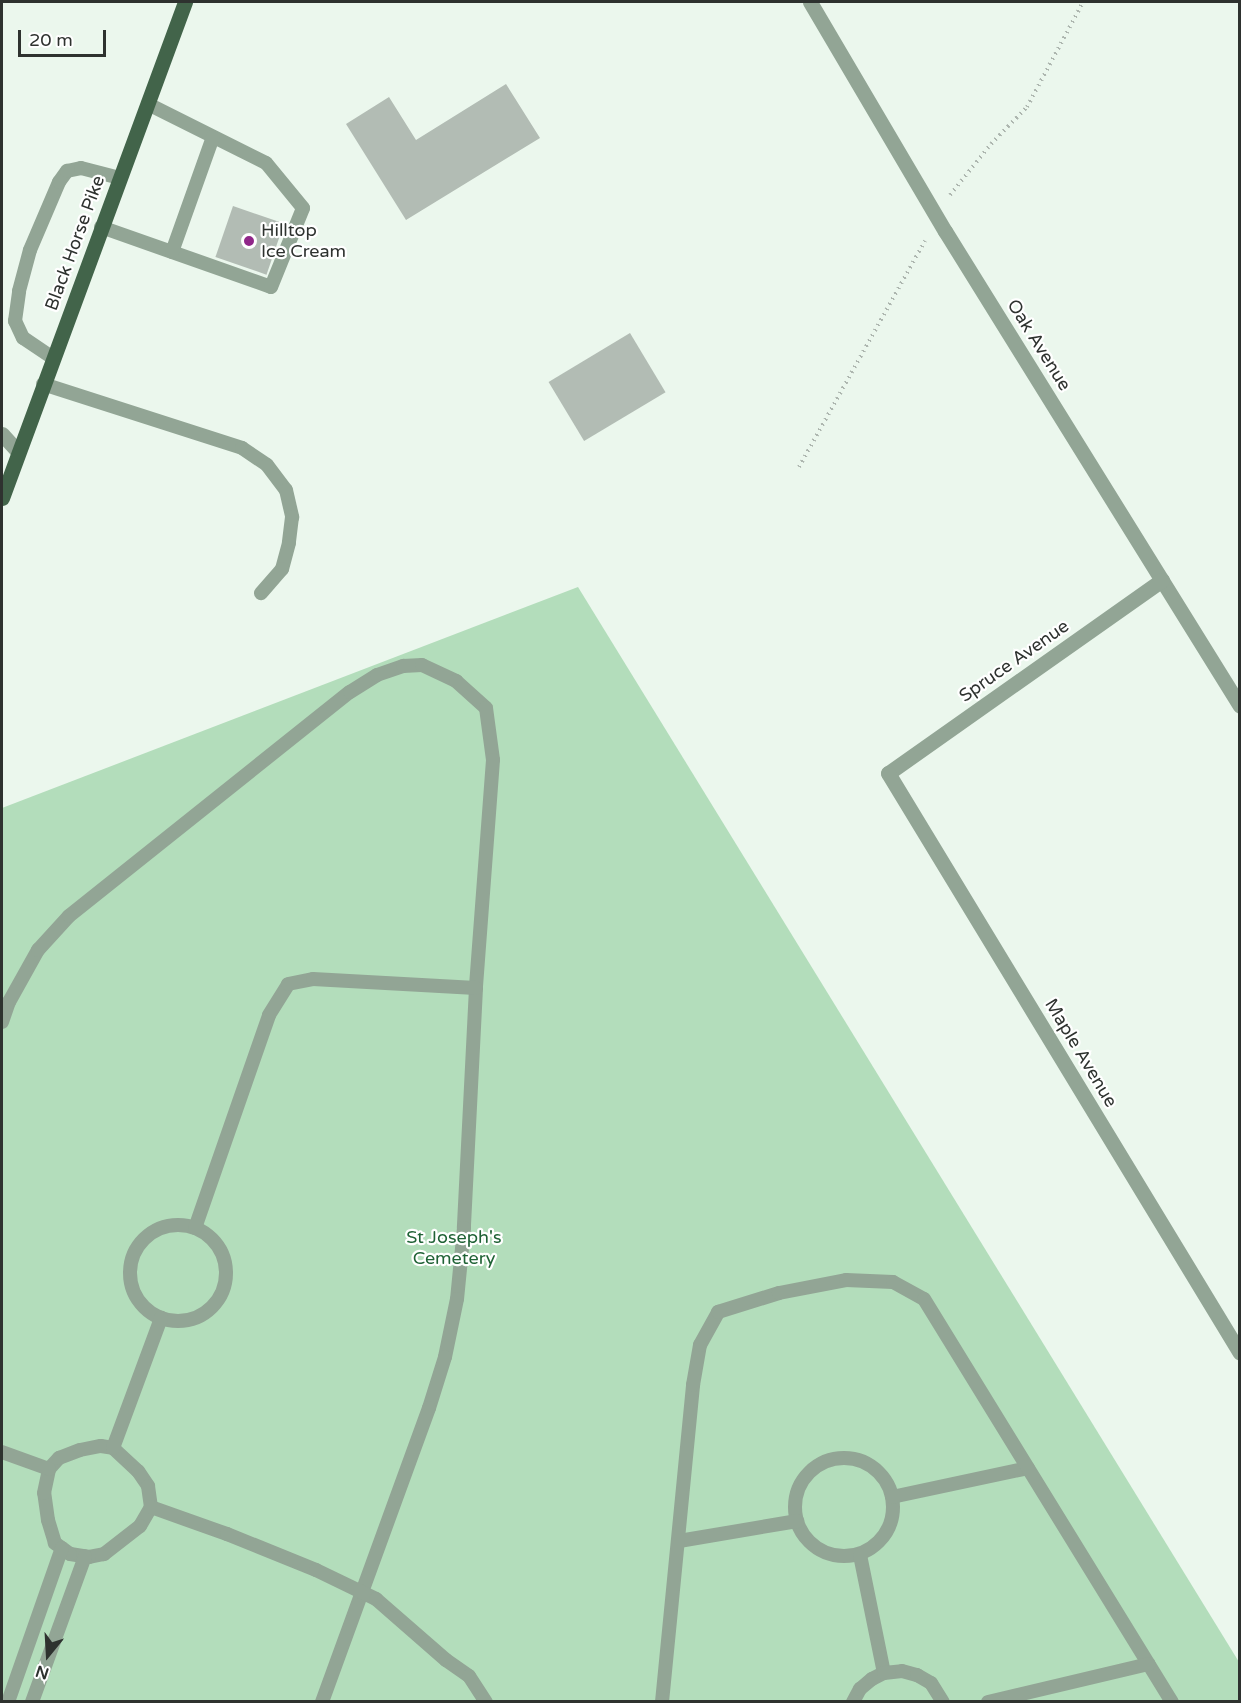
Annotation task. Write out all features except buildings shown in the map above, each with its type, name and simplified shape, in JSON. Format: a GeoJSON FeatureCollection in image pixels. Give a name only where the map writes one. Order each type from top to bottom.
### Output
{"type":"FeatureCollection","features":[{"type":"Feature","properties":{"kind":"main road","name":"Black Horse Pike"},"geometry":{"type":"LineString","coordinates":[[2,498],[185,2]]}},
{"type":"Feature","properties":{"kind":"street","name":"Oak Avenue"},"geometry":{"type":"LineString","coordinates":[[810,2],[945,231],[1239,706]]}},
{"type":"Feature","properties":{"kind":"street"},"geometry":{"type":"LineString","coordinates":[[2,434],[18,452]]}},
{"type":"Feature","properties":{"kind":"street","name":"Spruce Avenue"},"geometry":{"type":"LineString","coordinates":[[888,773],[1162,580]]}},
{"type":"Feature","properties":{"kind":"street","name":"Maple Avenue"},"geometry":{"type":"LineString","coordinates":[[888,773],[1239,1353]]}},
{"type":"Feature","properties":{"kind":"lane"},"geometry":{"type":"LineString","coordinates":[[101,227],[271,287],[303,208],[266,163],[148,104]]}},
{"type":"Feature","properties":{"kind":"lane"},"geometry":{"type":"LineString","coordinates":[[172,252],[213,136]]}},
{"type":"Feature","properties":{"kind":"lane"},"geometry":{"type":"LineString","coordinates":[[53,358],[23,338],[15,321],[19,291],[30,250],[59,182],[67,171],[81,168],[120,178]]}},
{"type":"Feature","properties":{"kind":"lane"},"geometry":{"type":"LineString","coordinates":[[44,384],[242,448],[267,465],[286,490],[292,517],[289,543],[282,569],[261,593]]}},
{"type":"Feature","properties":{"kind":"lane"},"geometry":{"type":"LineString","coordinates":[[2,1022],[9,1002],[39,950],[69,916],[350,692],[377,675],[403,666],[422,665],[456,681],[486,708],[493,760],[476,988],[464,1228],[457,1299],[445,1357],[432,1398],[322,1701]]}},
{"type":"Feature","properties":{"kind":"lane"},"geometry":{"type":"LineString","coordinates":[[195,1228],[269,1015],[288,984],[313,979],[476,988]]}},
{"type":"Feature","properties":{"kind":"lane"},"geometry":{"type":"LineString","coordinates":[[178,1226],[195,1228],[208,1236],[218,1247],[225,1261],[226,1276],[223,1291],[215,1304],[203,1314],[189,1320],[174,1321],[161,1318],[145,1309],[135,1295],[130,1280],[130,1264],[137,1248],[148,1236],[162,1228],[178,1226]]}},
{"type":"Feature","properties":{"kind":"lane"},"geometry":{"type":"LineString","coordinates":[[662,1701],[693,1385],[700,1345],[718,1312],[779,1293],[846,1280],[892,1282],[924,1299],[1172,1701]]}},
{"type":"Feature","properties":{"kind":"lane"},"geometry":{"type":"LineString","coordinates":[[113,1448],[161,1318]]}},
{"type":"Feature","properties":{"kind":"lane"},"geometry":{"type":"LineString","coordinates":[[101,1446],[113,1448],[128,1460],[148,1485],[151,1507],[140,1526],[105,1554],[85,1556],[70,1554],[55,1543],[48,1520],[44,1493],[49,1469],[59,1458],[80,1450],[101,1446]]}},
{"type":"Feature","properties":{"kind":"lane"},"geometry":{"type":"LineString","coordinates":[[2,1452],[49,1469]]}},
{"type":"Feature","properties":{"kind":"lane"},"geometry":{"type":"LineString","coordinates":[[835,1458],[851,1458],[867,1463],[881,1473],[892,1497],[892,1520],[885,1535],[860,1555],[841,1556],[826,1553],[812,1545],[801,1532],[797,1521],[795,1502],[798,1486],[820,1463],[835,1458]]}},
{"type":"Feature","properties":{"kind":"lane"},"geometry":{"type":"LineString","coordinates":[[892,1497],[1028,1468]]}},
{"type":"Feature","properties":{"kind":"lane"},"geometry":{"type":"LineString","coordinates":[[151,1507],[227,1534],[376,1599],[437,1653],[469,1676],[486,1701]]}},
{"type":"Feature","properties":{"kind":"lane"},"geometry":{"type":"LineString","coordinates":[[679,1541],[797,1521]]}},
{"type":"Feature","properties":{"kind":"lane"},"geometry":{"type":"LineString","coordinates":[[8,1701],[62,1548]]}},
{"type":"Feature","properties":{"kind":"lane"},"geometry":{"type":"LineString","coordinates":[[860,1555],[884,1673]]}},
{"type":"Feature","properties":{"kind":"lane"},"geometry":{"type":"LineString","coordinates":[[32,1701],[85,1556]]}},
{"type":"Feature","properties":{"kind":"lane"},"geometry":{"type":"LineString","coordinates":[[988,1701],[1149,1664]]}},
{"type":"Feature","properties":{"kind":"lane"},"geometry":{"type":"LineString","coordinates":[[853,1701],[866,1684],[884,1673],[902,1671],[917,1675],[930,1683],[943,1701]]}},
{"type":"Feature","properties":{"kind":"green space","name":"St Joseph's Cemetery"},"geometry":{"type":"Polygon","coordinates":[[[578,587],[1239,1662],[1239,1701],[2,1702],[2,808],[578,587]]]}},
{"type":"Feature","properties":{"kind":"place","name":"Hilltop Ice Cream"},"geometry":{"type":"Point","coordinates":[249,241]}}]}
